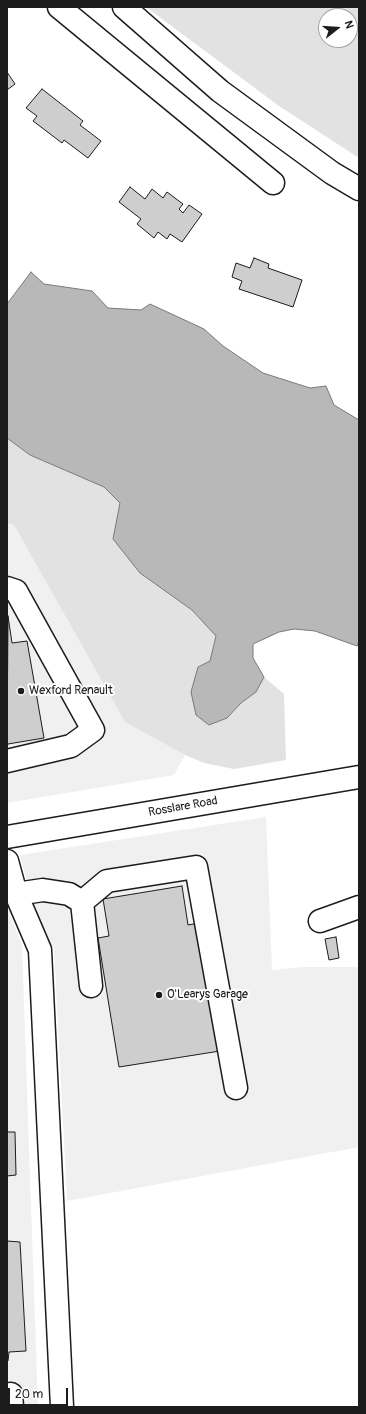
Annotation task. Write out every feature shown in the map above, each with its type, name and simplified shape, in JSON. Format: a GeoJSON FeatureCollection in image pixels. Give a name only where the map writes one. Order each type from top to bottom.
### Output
{"type":"FeatureCollection","features":[{"type":"Feature","properties":{"kind":"street"},"geometry":{"type":"LineString","coordinates":[[59,7],[273,183]]}},
{"type":"Feature","properties":{"kind":"street"},"geometry":{"type":"LineString","coordinates":[[124,7],[220,91],[332,173],[359,189]]}},
{"type":"Feature","properties":{"kind":"street"},"geometry":{"type":"LineString","coordinates":[[7,588],[16,591],[93,730],[71,746],[7,762]]}},
{"type":"Feature","properties":{"kind":"street","name":"Rosslare Road"},"geometry":{"type":"LineString","coordinates":[[7,837],[359,777]]}},
{"type":"Feature","properties":{"kind":"street"},"geometry":{"type":"LineString","coordinates":[[7,861],[16,894],[40,950],[62,1407]]}},
{"type":"Feature","properties":{"kind":"street"},"geometry":{"type":"LineString","coordinates":[[82,902],[106,881],[196,867],[236,1088]]}},
{"type":"Feature","properties":{"kind":"street"},"geometry":{"type":"LineString","coordinates":[[16,894],[43,890],[69,894],[82,902]]}},
{"type":"Feature","properties":{"kind":"street"},"geometry":{"type":"LineString","coordinates":[[82,902],[91,986]]}},
{"type":"Feature","properties":{"kind":"street"},"geometry":{"type":"LineString","coordinates":[[320,921],[359,907]]}},
{"type":"Feature","properties":{"kind":"shaded area"},"geometry":{"type":"Polygon","coordinates":[[[146,7],[359,7],[359,158],[279,106],[146,7]]]}},
{"type":"Feature","properties":{"kind":"shaded area"},"geometry":{"type":"Polygon","coordinates":[[[31,272],[44,284],[92,291],[108,308],[141,310],[150,304],[204,329],[223,346],[263,373],[310,388],[326,386],[334,405],[359,420],[359,641],[357,646],[315,631],[294,629],[279,632],[253,644],[253,658],[264,677],[256,692],[241,703],[227,718],[209,725],[196,715],[191,692],[198,667],[210,661],[216,636],[192,610],[140,573],[113,539],[120,503],[104,487],[30,455],[7,438],[7,304],[31,272]]]}},
{"type":"Feature","properties":{"kind":"shaded area"},"geometry":{"type":"Polygon","coordinates":[[[7,438],[30,455],[104,487],[120,503],[114,539],[140,573],[192,610],[216,636],[210,661],[227,718],[241,703],[256,692],[264,677],[284,694],[286,760],[234,769],[204,763],[185,755],[125,722],[14,525],[7,523],[7,438]]]}},
{"type":"Feature","properties":{"kind":"shaded area"},"geometry":{"type":"Polygon","coordinates":[[[7,523],[14,525],[125,722],[185,755],[174,775],[7,803],[7,523]]]}},
{"type":"Feature","properties":{"kind":"shaded area"},"geometry":{"type":"Polygon","coordinates":[[[266,817],[272,970],[303,967],[359,967],[359,1147],[67,1201],[54,946],[47,948],[36,917],[20,855],[266,817]]]}},
{"type":"Feature","properties":{"kind":"shaded area"},"geometry":{"type":"Polygon","coordinates":[[[7,906],[22,946],[38,1407],[7,1407],[7,906]]]}},
{"type":"Feature","properties":{"kind":"building"},"geometry":{"type":"Polygon","coordinates":[[[7,72],[15,84],[7,90],[7,72]]]}},
{"type":"Feature","properties":{"kind":"building"},"geometry":{"type":"Polygon","coordinates":[[[42,89],[83,121],[80,125],[101,141],[88,158],[64,140],[62,143],[33,121],[37,116],[26,108],[42,89]]]}},
{"type":"Feature","properties":{"kind":"building"},"geometry":{"type":"Polygon","coordinates":[[[130,187],[145,199],[152,189],[163,198],[167,192],[183,204],[179,209],[183,213],[189,205],[202,214],[182,242],[170,234],[167,239],[158,232],[154,238],[137,224],[141,219],[119,202],[130,187]]]}},
{"type":"Feature","properties":{"kind":"building"},"geometry":{"type":"Polygon","coordinates":[[[254,258],[269,264],[268,268],[302,280],[293,307],[239,289],[242,281],[232,277],[236,263],[250,268],[254,258]]]}},
{"type":"Feature","properties":{"kind":"building","name":"Wexford Renault"},"geometry":{"type":"Polygon","coordinates":[[[8,616],[12,643],[27,641],[44,738],[8,744],[7,746],[8,616]]]}},
{"type":"Feature","properties":{"kind":"building","name":"O'Learys Garage"},"geometry":{"type":"Polygon","coordinates":[[[182,886],[188,925],[199,923],[220,1051],[119,1067],[98,938],[109,936],[103,899],[182,886]]]}},
{"type":"Feature","properties":{"kind":"building"},"geometry":{"type":"Polygon","coordinates":[[[336,937],[339,958],[329,960],[325,939],[336,937]]]}},
{"type":"Feature","properties":{"kind":"building"},"geometry":{"type":"Polygon","coordinates":[[[7,1132],[15,1132],[16,1175],[7,1176],[7,1132]]]}},
{"type":"Feature","properties":{"kind":"building"},"geometry":{"type":"Polygon","coordinates":[[[7,1241],[20,1242],[26,1351],[9,1352],[8,1361],[7,1361],[7,1241]]]}},
{"type":"Feature","properties":{"kind":"place","name":"Wexford Renault"},"geometry":{"type":"Point","coordinates":[21,691]}},
{"type":"Feature","properties":{"kind":"place","name":"O'Learys Garage"},"geometry":{"type":"Point","coordinates":[159,995]}}]}
